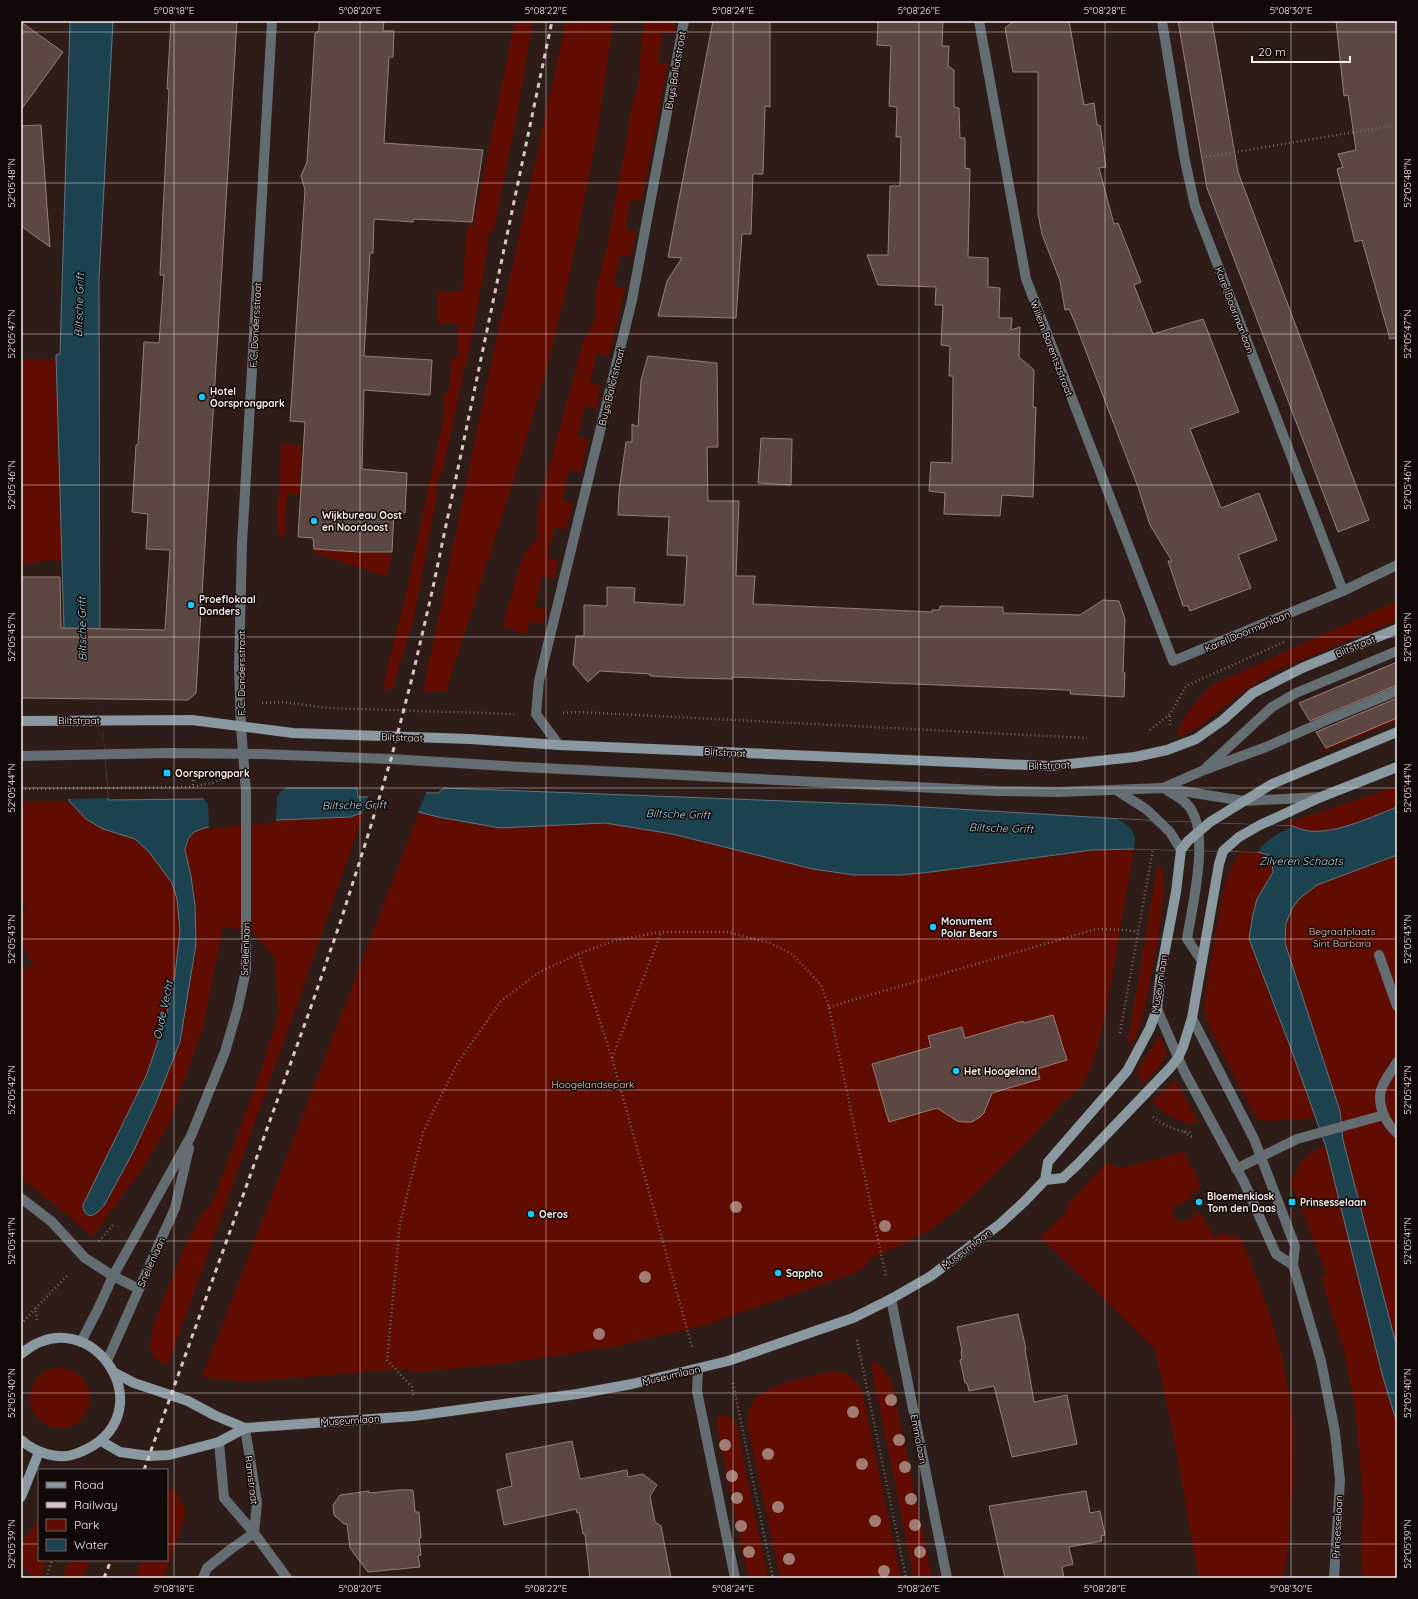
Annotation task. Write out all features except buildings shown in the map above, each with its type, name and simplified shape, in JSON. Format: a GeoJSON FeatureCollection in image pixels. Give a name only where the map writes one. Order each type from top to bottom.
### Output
{"type":"FeatureCollection","features":[{"type":"Feature","properties":{"kind":"street","name":"F.C. Dondersstraat"},"geometry":{"type":"LineString","coordinates":[[242,753],[239,668],[242,544],[272,21]]}},
{"type":"Feature","properties":{"kind":"street","name":"Buys Ballotstraat"},"geometry":{"type":"LineString","coordinates":[[536,714],[539,681],[632,300],[684,21]]}},
{"type":"Feature","properties":{"kind":"street","name":"Willem Barentszstraat"},"geometry":{"type":"LineString","coordinates":[[979,21],[1026,279],[1174,661]]}},
{"type":"Feature","properties":{"kind":"street","name":"Karel Doormanlaan"},"geometry":{"type":"LineString","coordinates":[[1162,21],[1185,161],[1195,206],[1343,590]]}},
{"type":"Feature","properties":{"kind":"street","name":"Karel Doormanlaan"},"geometry":{"type":"LineString","coordinates":[[1174,661],[1343,590],[1397,565]]}},
{"type":"Feature","properties":{"kind":"street","name":"Biltstraat"},"geometry":{"type":"LineString","coordinates":[[21,720],[192,720],[293,733],[470,739],[559,745],[1050,766],[1135,757],[1168,750],[1196,739],[1223,720],[1253,693],[1302,668],[1397,628]]}},
{"type":"Feature","properties":{"kind":"street","name":"Biltstraat"},"geometry":{"type":"LineString","coordinates":[[1204,770],[1272,707],[1296,693],[1397,651]]}},
{"type":"Feature","properties":{"kind":"street","name":"Biltstraat"},"geometry":{"type":"LineString","coordinates":[[1163,788],[1204,770],[1266,747],[1397,691]]}},
{"type":"Feature","properties":{"kind":"street"},"geometry":{"type":"LineString","coordinates":[[536,714],[559,745]]}},
{"type":"Feature","properties":{"kind":"street"},"geometry":{"type":"LineString","coordinates":[[1116,790],[1146,809],[1170,832],[1181,850],[1197,827],[1210,822],[1272,784],[1397,732]]}},
{"type":"Feature","properties":{"kind":"street","name":"Biltstraat"},"geometry":{"type":"LineString","coordinates":[[21,756],[242,753],[391,759],[996,791],[1058,792],[1163,788],[1244,801],[1321,797],[1397,767]]}},
{"type":"Feature","properties":{"kind":"street","name":"Snellenlaan"},"geometry":{"type":"LineString","coordinates":[[80,1342],[99,1307],[113,1276],[192,1136],[225,1052],[238,1008],[246,970],[246,792],[242,753]]}},
{"type":"Feature","properties":{"kind":"street"},"geometry":{"type":"LineString","coordinates":[[1163,788],[1182,799],[1193,813],[1197,827],[1199,851],[1196,887],[1187,939],[1202,961]]}},
{"type":"Feature","properties":{"kind":"street"},"geometry":{"type":"LineString","coordinates":[[1045,1180],[1063,1178],[1178,1058],[1192,1018],[1219,864],[1223,851],[1239,836],[1321,797]]}},
{"type":"Feature","properties":{"kind":"street","name":"Museumlaan"},"geometry":{"type":"LineString","coordinates":[[101,1441],[120,1452],[149,1456],[169,1455],[219,1442],[245,1428],[414,1416],[577,1394],[632,1384],[728,1361],[853,1318],[891,1299],[931,1276],[980,1239],[1025,1201],[1045,1180],[1048,1162],[1127,1071],[1150,1028],[1157,1009],[1161,971],[1176,892],[1181,850]]}},
{"type":"Feature","properties":{"kind":"street"},"geometry":{"type":"LineString","coordinates":[[1379,955],[1397,1006]]}},
{"type":"Feature","properties":{"kind":"street"},"geometry":{"type":"LineString","coordinates":[[1157,1009],[1178,1058],[1236,1169],[1276,1254],[1293,1266]]}},
{"type":"Feature","properties":{"kind":"street","name":"Prinsesselaan"},"geometry":{"type":"LineString","coordinates":[[1192,1018],[1244,1117],[1261,1156],[1295,1246],[1293,1266],[1321,1361],[1335,1432],[1340,1480],[1334,1578]]}},
{"type":"Feature","properties":{"kind":"street"},"geometry":{"type":"LineString","coordinates":[[1397,1062],[1382,1088],[1380,1095],[1384,1115],[1390,1127],[1397,1133]]}},
{"type":"Feature","properties":{"kind":"street"},"geometry":{"type":"LineString","coordinates":[[1236,1169],[1297,1139],[1384,1115]]}},
{"type":"Feature","properties":{"kind":"street","name":"Snellenlaan"},"geometry":{"type":"LineString","coordinates":[[107,1361],[175,1208],[192,1136]]}},
{"type":"Feature","properties":{"kind":"street"},"geometry":{"type":"LineString","coordinates":[[21,1198],[52,1222],[84,1258],[138,1289]]}},
{"type":"Feature","properties":{"kind":"street","name":"Emmalaan"},"geometry":{"type":"LineString","coordinates":[[891,1299],[948,1578]]}},
{"type":"Feature","properties":{"kind":"street"},"geometry":{"type":"LineString","coordinates":[[21,1354],[31,1346],[41,1341],[61,1338],[80,1342],[95,1349],[107,1361],[115,1373],[119,1387],[120,1402],[117,1416],[110,1430],[101,1441],[89,1449],[63,1456],[39,1452],[21,1440]]}},
{"type":"Feature","properties":{"kind":"street"},"geometry":{"type":"LineString","coordinates":[[698,1369],[697,1391],[735,1578]]}},
{"type":"Feature","properties":{"kind":"street","name":"Museumlaan"},"geometry":{"type":"LineString","coordinates":[[115,1373],[134,1383],[188,1401],[214,1415],[245,1428]]}},
{"type":"Feature","properties":{"kind":"street","name":"Ramstraat"},"geometry":{"type":"LineString","coordinates":[[245,1428],[256,1503],[254,1533]]}},
{"type":"Feature","properties":{"kind":"street","name":"Ramstraat"},"geometry":{"type":"LineString","coordinates":[[219,1442],[224,1498],[254,1533],[287,1578]]}},
{"type":"Feature","properties":{"kind":"street"},"geometry":{"type":"LineString","coordinates":[[21,1497],[39,1452]]}},
{"type":"Feature","properties":{"kind":"street"},"geometry":{"type":"LineString","coordinates":[[203,1578],[207,1568],[231,1548],[254,1533]]}},
{"type":"Feature","properties":{"kind":"path"},"geometry":{"type":"LineString","coordinates":[[1185,161],[1397,125]]}},
{"type":"Feature","properties":{"kind":"path"},"geometry":{"type":"LineString","coordinates":[[1145,734],[1170,714],[1186,686]]}},
{"type":"Feature","properties":{"kind":"path"},"geometry":{"type":"LineString","coordinates":[[240,704],[283,702],[328,708],[536,714],[578,712],[1094,738]]}},
{"type":"Feature","properties":{"kind":"path"},"geometry":{"type":"LineString","coordinates":[[21,789],[107,788]]}},
{"type":"Feature","properties":{"kind":"path"},"geometry":{"type":"LineString","coordinates":[[1120,1036],[1153,849]]}},
{"type":"Feature","properties":{"kind":"path"},"geometry":{"type":"LineString","coordinates":[[829,1007],[1096,928],[1138,932]]}},
{"type":"Feature","properties":{"kind":"path"},"geometry":{"type":"LineString","coordinates":[[612,1058],[661,932]]}},
{"type":"Feature","properties":{"kind":"path"},"geometry":{"type":"LineString","coordinates":[[414,1416],[412,1387],[387,1360],[400,1223],[423,1132],[457,1064],[501,1002],[538,973],[578,954],[617,940],[661,932],[727,932],[770,943],[792,954],[822,985],[829,1007],[891,1299]]}},
{"type":"Feature","properties":{"kind":"path"},"geometry":{"type":"LineString","coordinates":[[578,954],[612,1058],[698,1369]]}},
{"type":"Feature","properties":{"kind":"path"},"geometry":{"type":"LineString","coordinates":[[1149,1114],[1160,1123],[1172,1128],[1184,1132],[1197,1132]]}},
{"type":"Feature","properties":{"kind":"path"},"geometry":{"type":"LineString","coordinates":[[21,1324],[84,1258]]}},
{"type":"Feature","properties":{"kind":"path"},"geometry":{"type":"LineString","coordinates":[[35,1309],[41,1341]]}},
{"type":"Feature","properties":{"kind":"path"},"geometry":{"type":"LineString","coordinates":[[853,1318],[906,1578]]}},
{"type":"Feature","properties":{"kind":"path"},"geometry":{"type":"LineString","coordinates":[[728,1361],[773,1578]]}},
{"type":"Feature","properties":{"kind":"path"},"geometry":{"type":"LineString","coordinates":[[46,1578],[52,1561]]}},
{"type":"Feature","properties":{"kind":"green space"},"geometry":{"type":"Polygon","coordinates":[[[515,21],[533,21],[518,109],[494,229],[489,234],[487,241],[487,253],[475,321],[443,469],[436,484],[437,495],[413,622],[392,690],[386,690],[384,682],[404,602],[443,420],[444,397],[449,388],[451,364],[449,360],[454,360],[454,357],[458,356],[458,323],[438,323],[438,291],[462,292],[467,226],[473,225],[515,21]]]}},
{"type":"Feature","properties":{"kind":"green space"},"geometry":{"type":"Polygon","coordinates":[[[566,21],[613,21],[598,130],[571,268],[544,380],[446,691],[423,691],[485,391],[566,21]]]}},
{"type":"Feature","properties":{"kind":"green space"},"geometry":{"type":"Polygon","coordinates":[[[644,21],[676,21],[674,33],[663,32],[657,62],[668,64],[642,201],[631,199],[625,229],[636,232],[631,257],[620,255],[614,285],[625,288],[609,356],[597,353],[590,383],[601,386],[596,409],[585,406],[577,436],[588,439],[581,473],[569,470],[562,500],[573,503],[566,530],[555,527],[547,556],[558,560],[555,579],[542,576],[535,606],[547,610],[542,624],[530,621],[526,635],[502,626],[523,556],[537,538],[537,512],[584,338],[589,333],[595,317],[596,289],[607,246],[632,103],[638,89],[644,21]]]}},
{"type":"Feature","properties":{"kind":"green space"},"geometry":{"type":"Polygon","coordinates":[[[21,359],[56,359],[62,561],[49,560],[21,565],[21,359]]]}},
{"type":"Feature","properties":{"kind":"green space"},"geometry":{"type":"Polygon","coordinates":[[[281,444],[302,445],[299,495],[287,494],[285,535],[282,538],[278,531],[277,523],[281,444]]]}},
{"type":"Feature","properties":{"kind":"green space"},"geometry":{"type":"Polygon","coordinates":[[[314,549],[393,553],[387,577],[315,553],[313,552],[314,549]]]}},
{"type":"Feature","properties":{"kind":"green space"},"geometry":{"type":"Polygon","coordinates":[[[1397,601],[1397,620],[1273,672],[1236,697],[1208,720],[1188,733],[1177,737],[1178,731],[1191,708],[1214,684],[1397,601]]]}},
{"type":"Feature","properties":{"kind":"green space"},"geometry":{"type":"Polygon","coordinates":[[[1397,718],[1397,721],[1320,753],[1319,751],[1397,718]]]}},
{"type":"Feature","properties":{"kind":"green space"},"geometry":{"type":"Polygon","coordinates":[[[1397,786],[1397,807],[1342,828],[1330,831],[1307,832],[1290,826],[1279,826],[1397,786]]]}},
{"type":"Feature","properties":{"kind":"green space"},"geometry":{"type":"Polygon","coordinates":[[[69,801],[75,809],[120,833],[136,839],[149,852],[172,883],[177,899],[180,931],[175,975],[166,1017],[105,1204],[133,1152],[155,1105],[180,1042],[196,944],[195,905],[191,876],[185,850],[187,839],[194,832],[204,828],[232,823],[350,817],[364,812],[293,1016],[168,1365],[160,1362],[152,1355],[150,1344],[152,1328],[184,1248],[201,1216],[213,1201],[260,1073],[279,1012],[275,959],[254,933],[223,926],[203,1028],[168,1126],[143,1168],[92,1237],[64,1212],[21,1179],[21,971],[33,964],[21,942],[21,914],[27,910],[21,899],[21,802],[69,801]]]}},
{"type":"Feature","properties":{"kind":"green space","name":"Hoogelandsepark"},"geometry":{"type":"Polygon","coordinates":[[[419,812],[500,828],[605,823],[672,834],[813,869],[854,875],[900,875],[961,869],[1092,850],[1134,849],[1106,1012],[1094,1060],[1083,1084],[1065,1101],[1064,1100],[1027,1142],[973,1196],[935,1227],[904,1244],[871,1258],[863,1269],[847,1276],[705,1325],[613,1347],[493,1365],[412,1372],[404,1369],[250,1382],[202,1377],[419,812]]]}},
{"type":"Feature","properties":{"kind":"green space"},"geometry":{"type":"Polygon","coordinates":[[[1241,852],[1258,852],[1268,855],[1272,863],[1273,872],[1257,899],[1249,939],[1317,1118],[1270,1121],[1259,1119],[1253,1113],[1208,1025],[1204,1007],[1206,986],[1225,883],[1235,860],[1241,852]]]}},
{"type":"Feature","properties":{"kind":"green space","name":"Begraafplaats Sint Barbara"},"geometry":{"type":"Polygon","coordinates":[[[1397,855],[1397,1348],[1343,1140],[1340,1111],[1285,943],[1286,923],[1293,907],[1300,898],[1317,885],[1397,855]]]}},
{"type":"Feature","properties":{"kind":"green space"},"geometry":{"type":"Polygon","coordinates":[[[1159,865],[1163,874],[1163,891],[1158,939],[1141,1022],[1133,1042],[1129,1044],[1128,1041],[1157,868],[1159,865]]]}},
{"type":"Feature","properties":{"kind":"green space"},"geometry":{"type":"Polygon","coordinates":[[[1159,1036],[1162,1038],[1167,1055],[1158,1069],[1142,1084],[1137,1071],[1159,1036]]]}},
{"type":"Feature","properties":{"kind":"green space"},"geometry":{"type":"Polygon","coordinates":[[[1175,1080],[1198,1121],[1197,1123],[1184,1123],[1178,1121],[1152,1102],[1175,1080]]]}},
{"type":"Feature","properties":{"kind":"green space"},"geometry":{"type":"Polygon","coordinates":[[[1326,1146],[1382,1374],[1397,1423],[1397,1578],[1365,1578],[1361,1571],[1363,1498],[1356,1415],[1345,1355],[1321,1277],[1327,1275],[1291,1183],[1300,1165],[1308,1155],[1319,1148],[1326,1146]]]}},
{"type":"Feature","properties":{"kind":"green space"},"geometry":{"type":"Polygon","coordinates":[[[1184,1152],[1200,1182],[1200,1189],[1191,1194],[1190,1199],[1174,1207],[1172,1212],[1177,1221],[1182,1222],[1191,1218],[1193,1213],[1202,1215],[1214,1237],[1223,1233],[1242,1239],[1268,1309],[1282,1356],[1294,1422],[1293,1491],[1288,1550],[1283,1578],[1199,1578],[1173,1434],[1155,1349],[1040,1237],[1068,1210],[1067,1205],[1107,1162],[1120,1168],[1184,1152]]]}},
{"type":"Feature","properties":{"kind":"green space"},"geometry":{"type":"Polygon","coordinates":[[[873,1360],[881,1366],[892,1383],[932,1578],[914,1578],[871,1365],[873,1360]]]}},
{"type":"Feature","properties":{"kind":"green space"},"geometry":{"type":"Polygon","coordinates":[[[54,1368],[66,1368],[77,1373],[85,1381],[90,1392],[88,1410],[77,1423],[66,1428],[54,1428],[43,1423],[35,1415],[30,1404],[30,1392],[35,1381],[43,1373],[54,1368]]]}},
{"type":"Feature","properties":{"kind":"green space"},"geometry":{"type":"Polygon","coordinates":[[[833,1371],[843,1372],[850,1376],[854,1379],[862,1391],[901,1578],[780,1578],[747,1423],[749,1411],[754,1400],[768,1390],[790,1381],[833,1371]]]}},
{"type":"Feature","properties":{"kind":"green space"},"geometry":{"type":"Polygon","coordinates":[[[724,1415],[732,1418],[736,1422],[768,1578],[748,1578],[717,1428],[718,1416],[724,1415]]]}},
{"type":"Feature","properties":{"kind":"green space"},"geometry":{"type":"Polygon","coordinates":[[[168,1488],[174,1490],[186,1509],[184,1520],[164,1578],[135,1578],[142,1561],[168,1561],[168,1488]]]}},
{"type":"Feature","properties":{"kind":"green space"},"geometry":{"type":"Polygon","coordinates":[[[38,1519],[38,1561],[46,1561],[41,1578],[33,1578],[21,1563],[21,1544],[38,1519]]]}},
{"type":"Feature","properties":{"kind":"green space"},"geometry":{"type":"Polygon","coordinates":[[[69,1561],[90,1561],[83,1578],[62,1578],[69,1561]]]}},
{"type":"Feature","properties":{"kind":"water"},"geometry":{"type":"Polygon","coordinates":[[[70,21],[113,21],[99,279],[100,697],[108,800],[201,799],[288,788],[357,788],[358,797],[368,797],[370,792],[438,793],[444,788],[890,805],[1157,821],[1293,826],[1304,830],[1317,831],[1345,827],[1397,807],[1397,855],[1317,885],[1300,898],[1293,907],[1286,923],[1285,943],[1340,1111],[1343,1140],[1397,1348],[1397,1423],[1382,1374],[1326,1147],[1290,1046],[1249,939],[1257,899],[1273,872],[1272,863],[1268,855],[1258,852],[1134,849],[1092,850],[931,872],[900,875],[854,875],[813,869],[672,834],[605,823],[500,828],[438,817],[419,812],[364,812],[350,817],[232,823],[204,828],[194,832],[188,839],[185,850],[191,876],[195,905],[196,944],[180,1042],[155,1105],[133,1152],[105,1204],[98,1212],[91,1216],[86,1214],[83,1205],[147,1074],[166,1017],[175,975],[180,931],[177,899],[172,883],[149,852],[135,839],[103,829],[86,819],[69,801],[56,355],[60,354],[70,21]]]}},
{"type":"Feature","properties":{"kind":"pier"},"geometry":{"type":"Polygon","coordinates":[[[64,698],[101,698],[108,798],[68,799],[64,698]]]}},
{"type":"Feature","properties":{"kind":"pier"},"geometry":{"type":"Polygon","coordinates":[[[288,787],[280,792],[277,797],[276,822],[209,829],[208,804],[202,797],[288,787]]]}},
{"type":"Feature","properties":{"kind":"pier"},"geometry":{"type":"Polygon","coordinates":[[[370,790],[427,791],[417,814],[362,814],[370,790]]]}},
{"type":"Feature","properties":{"kind":"pier"},"geometry":{"type":"Polygon","coordinates":[[[1117,819],[1293,826],[1265,843],[1258,852],[1134,849],[1135,839],[1132,830],[1117,819]]]}},
{"type":"Feature","properties":{"kind":"railway"},"geometry":{"type":"LineString","coordinates":[[144,1469],[312,1004],[341,920],[391,759],[432,592],[552,21]]}},
{"type":"Feature","properties":{"kind":"railway"},"geometry":{"type":"LineString","coordinates":[[104,1578],[111,1561]]}},
{"type":"Feature","properties":{"kind":"place","name":"Hotel Oorsprongpark"},"geometry":{"type":"Point","coordinates":[202,397]}},
{"type":"Feature","properties":{"kind":"place","name":"Wijkbureau Oost en Noordoost"},"geometry":{"type":"Point","coordinates":[314,521]}},
{"type":"Feature","properties":{"kind":"place","name":"Proeflokaal Donders"},"geometry":{"type":"Point","coordinates":[191,605]}},
{"type":"Feature","properties":{"kind":"place","name":"Oorsprongpark"},"geometry":{"type":"Point","coordinates":[167,773]}},
{"type":"Feature","properties":{"kind":"place","name":"Monument Polar Bears"},"geometry":{"type":"Point","coordinates":[933,927]}},
{"type":"Feature","properties":{"kind":"place","name":"Het Hoogeland"},"geometry":{"type":"Point","coordinates":[956,1071]}},
{"type":"Feature","properties":{"kind":"place","name":"Bloemenkiosk Tom den Daas"},"geometry":{"type":"Point","coordinates":[1199,1202]}},
{"type":"Feature","properties":{"kind":"place","name":"Prinsesselaan"},"geometry":{"type":"Point","coordinates":[1292,1202]}},
{"type":"Feature","properties":{"kind":"place","name":"Oeros"},"geometry":{"type":"Point","coordinates":[531,1214]}},
{"type":"Feature","properties":{"kind":"place","name":"Sappho"},"geometry":{"type":"Point","coordinates":[778,1273]}},
{"type":"Feature","properties":{"kind":"water label","name":"Biltsche Grift"},"geometry":{"type":"Point","coordinates":[79,305]}},
{"type":"Feature","properties":{"kind":"water label","name":"Biltsche Grift"},"geometry":{"type":"Point","coordinates":[82,629]}},
{"type":"Feature","properties":{"kind":"water label","name":"Biltsche Grift"},"geometry":{"type":"Point","coordinates":[354,805]}},
{"type":"Feature","properties":{"kind":"water label","name":"Biltsche Grift"},"geometry":{"type":"Point","coordinates":[678,814]}},
{"type":"Feature","properties":{"kind":"water label","name":"Biltsche Grift"},"geometry":{"type":"Point","coordinates":[1001,828]}},
{"type":"Feature","properties":{"kind":"water label","name":"Zilveren Schaats"},"geometry":{"type":"Point","coordinates":[1301,861]}},
{"type":"Feature","properties":{"kind":"water label","name":"Oude Vecht"},"geometry":{"type":"Point","coordinates":[163,1010]}}]}
